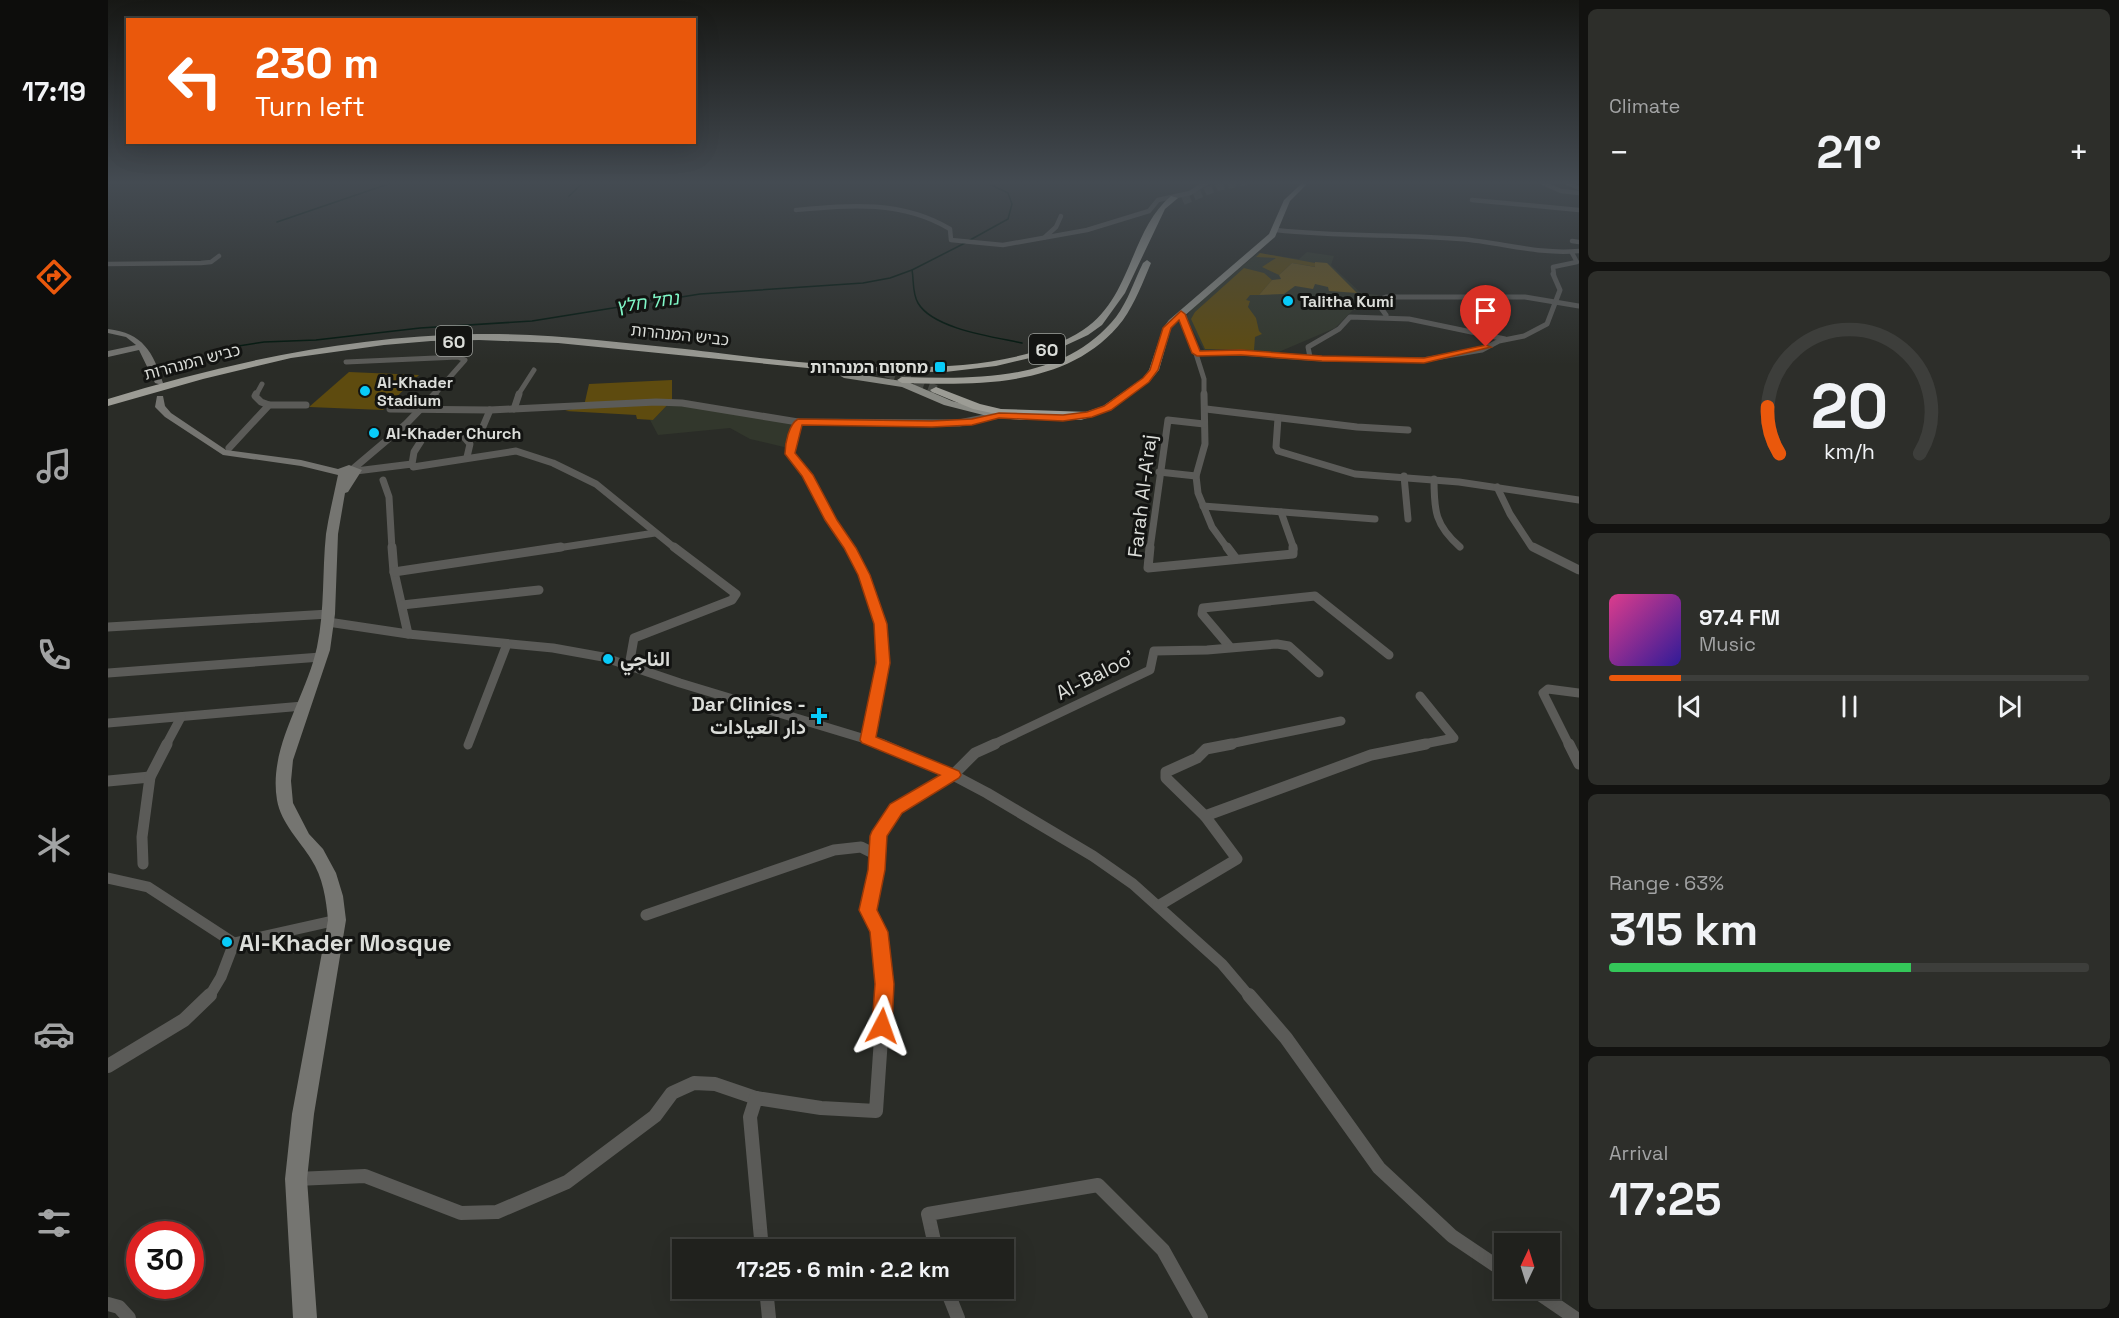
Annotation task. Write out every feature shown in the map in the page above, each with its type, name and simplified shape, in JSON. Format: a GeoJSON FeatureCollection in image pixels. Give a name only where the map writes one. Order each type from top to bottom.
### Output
{"type":"FeatureCollection","features":[{"type":"Feature","properties":{"kind":"highway","name":"60"},"geometry":{"type":"LineString","coordinates":[[841,373],[960,378],[1012,373],[1049,354],[1103,332],[1145,243]]}},
{"type":"Feature","properties":{"kind":"highway","name":"60"},"geometry":{"type":"LineString","coordinates":[[807,371],[887,375],[944,374],[1035,363],[1076,354],[1117,322],[1156,243]]}},
{"type":"Feature","properties":{"kind":"highway","name":"כביש המנהרות"},"geometry":{"type":"LineString","coordinates":[[108,403],[266,359],[317,350],[402,340],[459,337],[528,338],[662,350],[841,373]]}},
{"type":"Feature","properties":{"kind":"highway","name":"כביש המנהרות"},"geometry":{"type":"LineString","coordinates":[[108,409],[175,387],[249,368],[331,352],[412,343],[475,341],[550,344],[807,371]]}},
{"type":"Feature","properties":{"kind":"highway"},"geometry":{"type":"LineString","coordinates":[[662,350],[840,362],[872,367]]}},
{"type":"Feature","properties":{"kind":"highway","name":"60"},"geometry":{"type":"LineString","coordinates":[[841,373],[944,371],[1035,363]]}},
{"type":"Feature","properties":{"kind":"highway","name":"60"},"geometry":{"type":"LineString","coordinates":[[807,371],[950,381],[1000,378],[1035,363]]}},
{"type":"Feature","properties":{"kind":"highway"},"geometry":{"type":"LineString","coordinates":[[108,398],[146,391]]}},
{"type":"Feature","properties":{"kind":"highway"},"geometry":{"type":"LineString","coordinates":[[932,392],[977,407],[1001,412],[1089,415]]}},
{"type":"Feature","properties":{"kind":"main road"},"geometry":{"type":"LineString","coordinates":[[841,373],[898,382],[932,392],[948,403],[999,416],[1063,418],[1089,415],[1107,408],[1146,380],[1154,370],[1167,328],[1263,243]]}},
{"type":"Feature","properties":{"kind":"main road"},"geometry":{"type":"LineString","coordinates":[[932,392],[928,385],[950,381]]}},
{"type":"Feature","properties":{"kind":"street"},"geometry":{"type":"LineString","coordinates":[[970,243],[997,246],[1016,243]]}},
{"type":"Feature","properties":{"kind":"street"},"geometry":{"type":"LineString","coordinates":[[1481,243],[1545,253],[1579,251]]}},
{"type":"Feature","properties":{"kind":"street"},"geometry":{"type":"LineString","coordinates":[[1197,353],[1424,360],[1482,350],[1524,336],[1547,324],[1552,302],[1560,290],[1552,270],[1553,267],[1577,262],[1572,253]]}},
{"type":"Feature","properties":{"kind":"street"},"geometry":{"type":"LineString","coordinates":[[108,264],[206,262],[219,256]]}},
{"type":"Feature","properties":{"kind":"street"},"geometry":{"type":"LineString","coordinates":[[1386,315],[1378,304],[1378,300],[1386,297],[1525,297],[1579,306]]}},
{"type":"Feature","properties":{"kind":"street"},"geometry":{"type":"LineString","coordinates":[[1181,314],[1197,353],[1204,379],[1205,444],[1196,476],[1203,506],[1212,526],[1236,559]]}},
{"type":"Feature","properties":{"kind":"street"},"geometry":{"type":"LineString","coordinates":[[1310,357],[1308,347],[1339,329],[1350,317],[1386,315],[1443,323],[1507,340]]}},
{"type":"Feature","properties":{"kind":"street"},"geometry":{"type":"LineString","coordinates":[[112,332],[127,339],[140,357],[148,362],[155,371],[159,382]]}},
{"type":"Feature","properties":{"kind":"street"},"geometry":{"type":"LineString","coordinates":[[108,353],[135,348]]}},
{"type":"Feature","properties":{"kind":"street"},"geometry":{"type":"LineString","coordinates":[[305,1318],[296,1179],[303,1114],[337,920],[334,896],[327,873],[317,854],[303,838],[285,803],[283,781],[285,760],[321,657],[329,618],[332,534],[339,500],[350,471],[367,453],[395,433],[420,410],[465,360],[458,357],[346,362]]}},
{"type":"Feature","properties":{"kind":"street"},"geometry":{"type":"LineString","coordinates":[[514,409],[516,399],[534,370]]}},
{"type":"Feature","properties":{"kind":"street"},"geometry":{"type":"LineString","coordinates":[[262,384],[255,396],[261,402],[269,405],[306,405]]}},
{"type":"Feature","properties":{"kind":"street"},"geometry":{"type":"LineString","coordinates":[[160,398],[160,406],[168,415],[207,440],[250,456],[350,471],[412,464],[413,467],[516,451],[560,466],[596,484],[655,533],[736,594],[732,600],[634,638],[629,666]]}},
{"type":"Feature","properties":{"kind":"street"},"geometry":{"type":"LineString","coordinates":[[390,409],[490,410],[672,402],[798,422],[932,424],[972,422],[999,416]]}},
{"type":"Feature","properties":{"kind":"street"},"geometry":{"type":"LineString","coordinates":[[229,450],[269,405]]}},
{"type":"Feature","properties":{"kind":"street"},"geometry":{"type":"LineString","coordinates":[[1206,409],[1408,430]]}},
{"type":"Feature","properties":{"kind":"street"},"geometry":{"type":"LineString","coordinates":[[466,457],[470,444],[464,437],[468,433],[482,429],[490,410]]}},
{"type":"Feature","properties":{"kind":"street"},"geometry":{"type":"LineString","coordinates":[[1278,418],[1276,447],[1283,454],[1355,474],[1434,479],[1579,500]]}},
{"type":"Feature","properties":{"kind":"street","name":"Farah Al-A'raj"},"geometry":{"type":"LineString","coordinates":[[1204,424],[1168,420],[1159,472],[1149,568],[1293,554],[1294,550],[1281,512]]}},
{"type":"Feature","properties":{"kind":"street"},"geometry":{"type":"LineString","coordinates":[[798,422],[790,445],[790,454],[807,475],[831,520],[850,548],[864,575],[881,624],[883,663],[868,740]]}},
{"type":"Feature","properties":{"kind":"street"},"geometry":{"type":"LineString","coordinates":[[412,464],[414,452],[421,441]]}},
{"type":"Feature","properties":{"kind":"street"},"geometry":{"type":"LineString","coordinates":[[1159,472],[1196,476]]}},
{"type":"Feature","properties":{"kind":"street"},"geometry":{"type":"LineString","coordinates":[[1404,476],[1408,519]]}},
{"type":"Feature","properties":{"kind":"street"},"geometry":{"type":"LineString","coordinates":[[1434,479],[1434,513],[1443,533],[1460,547]]}},
{"type":"Feature","properties":{"kind":"street"},"geometry":{"type":"LineString","coordinates":[[383,480],[389,497],[394,572],[408,634]]}},
{"type":"Feature","properties":{"kind":"street"},"geometry":{"type":"LineString","coordinates":[[1497,487],[1510,514],[1531,546],[1579,570]]}},
{"type":"Feature","properties":{"kind":"street"},"geometry":{"type":"LineString","coordinates":[[1203,506],[1375,519]]}},
{"type":"Feature","properties":{"kind":"street"},"geometry":{"type":"LineString","coordinates":[[394,572],[655,533]]}},
{"type":"Feature","properties":{"kind":"street"},"geometry":{"type":"LineString","coordinates":[[402,605],[539,590]]}},
{"type":"Feature","properties":{"kind":"street"},"geometry":{"type":"LineString","coordinates":[[1230,647],[1202,614],[1203,608],[1315,596],[1341,619],[1389,654]]}},
{"type":"Feature","properties":{"kind":"street"},"geometry":{"type":"LineString","coordinates":[[108,627],[329,618],[408,634],[553,648],[603,657],[868,740],[917,758],[953,775],[1093,856],[1133,884],[1222,964],[1286,1038],[1379,1168],[1452,1236],[1494,1264]]}},
{"type":"Feature","properties":{"kind":"street","name":"Al-Baloo'"},"geometry":{"type":"LineString","coordinates":[[953,775],[975,753],[1150,670],[1154,651],[1207,650],[1277,644],[1288,646],[1318,673]]}},
{"type":"Feature","properties":{"kind":"street"},"geometry":{"type":"LineString","coordinates":[[468,745],[507,645]]}},
{"type":"Feature","properties":{"kind":"street"},"geometry":{"type":"LineString","coordinates":[[108,673],[321,657]]}},
{"type":"Feature","properties":{"kind":"street"},"geometry":{"type":"LineString","coordinates":[[1579,693],[1548,689],[1543,693],[1579,764]]}},
{"type":"Feature","properties":{"kind":"street"},"geometry":{"type":"LineString","coordinates":[[1204,816],[1371,755],[1454,738],[1420,696]]}},
{"type":"Feature","properties":{"kind":"street"},"geometry":{"type":"LineString","coordinates":[[108,723],[303,706]]}},
{"type":"Feature","properties":{"kind":"street"},"geometry":{"type":"LineString","coordinates":[[143,864],[141,837],[150,777],[181,717]]}},
{"type":"Feature","properties":{"kind":"street"},"geometry":{"type":"LineString","coordinates":[[1158,906],[1237,859],[1204,816],[1166,778],[1166,772],[1197,758],[1206,749],[1341,721]]}},
{"type":"Feature","properties":{"kind":"street"},"geometry":{"type":"LineString","coordinates":[[296,1179],[365,1176],[460,1213],[497,1212],[567,1182],[655,1116],[672,1093],[694,1083],[715,1084],[756,1098],[821,1108],[876,1112],[885,984],[879,932],[868,910],[878,836],[896,808],[953,775]]}},
{"type":"Feature","properties":{"kind":"street"},"geometry":{"type":"LineString","coordinates":[[108,782],[150,777]]}},
{"type":"Feature","properties":{"kind":"street"},"geometry":{"type":"LineString","coordinates":[[646,915],[834,850],[861,847],[877,855]]}},
{"type":"Feature","properties":{"kind":"street"},"geometry":{"type":"LineString","coordinates":[[108,878],[148,887],[234,943],[337,920]]}},
{"type":"Feature","properties":{"kind":"street"},"geometry":{"type":"LineString","coordinates":[[108,1066],[185,1019],[207,1000],[219,981],[234,943]]}},
{"type":"Feature","properties":{"kind":"street"},"geometry":{"type":"LineString","coordinates":[[756,1098],[750,1117],[761,1239]]}},
{"type":"Feature","properties":{"kind":"street"},"geometry":{"type":"LineString","coordinates":[[934,1239],[928,1214],[1098,1185],[1163,1250],[1201,1318]]}},
{"type":"Feature","properties":{"kind":"street"},"geometry":{"type":"LineString","coordinates":[[767,1299],[769,1318]]}},
{"type":"Feature","properties":{"kind":"street"},"geometry":{"type":"LineString","coordinates":[[950,1299],[958,1318]]}},
{"type":"Feature","properties":{"kind":"street"},"geometry":{"type":"LineString","coordinates":[[1547,1299],[1575,1318]]}},
{"type":"Feature","properties":{"kind":"street"},"geometry":{"type":"LineString","coordinates":[[108,1304],[119,1307],[129,1318]]}},
{"type":"Feature","properties":{"kind":"shaded area","name":"Talitha Kumi"},"geometry":{"type":"Polygon","coordinates":[[[1307,252],[1334,256],[1331,265],[1361,293],[1378,295],[1375,304],[1380,310],[1353,310],[1335,328],[1274,354],[1204,350],[1186,318],[1192,308],[1258,253],[1299,259],[1307,252]]]}},
{"type":"Feature","properties":{"kind":"shaded area"},"geometry":{"type":"Polygon","coordinates":[[[1260,253],[1315,263],[1316,267],[1292,263],[1279,275],[1262,267],[1276,258],[1256,257],[1260,253]]]}},
{"type":"Feature","properties":{"kind":"shaded area"},"geometry":{"type":"Polygon","coordinates":[[[1315,262],[1327,263],[1357,293],[1329,291],[1328,287],[1315,284],[1313,289],[1295,286],[1284,294],[1259,295],[1272,280],[1281,279],[1279,275],[1292,263],[1315,267],[1315,262]]]}},
{"type":"Feature","properties":{"kind":"shaded area"},"geometry":{"type":"Polygon","coordinates":[[[1244,268],[1264,273],[1272,280],[1259,295],[1250,295],[1246,300],[1250,301],[1248,307],[1256,318],[1262,334],[1255,337],[1254,350],[1205,349],[1191,319],[1195,312],[1244,268]]]}},
{"type":"Feature","properties":{"kind":"shaded area","name":"Al-Khader Stadium"},"geometry":{"type":"Polygon","coordinates":[[[349,372],[419,375],[383,410],[309,407],[349,372]]]}},
{"type":"Feature","properties":{"kind":"shaded area"},"geometry":{"type":"Polygon","coordinates":[[[672,380],[672,400],[653,420],[637,419],[636,415],[565,411],[584,406],[589,384],[672,380]]]}},
{"type":"Feature","properties":{"kind":"shaded area"},"geometry":{"type":"Polygon","coordinates":[[[669,403],[796,424],[788,448],[750,439],[730,428],[658,435],[650,420],[653,420],[669,403]]]}},
{"type":"Feature","properties":{"kind":"waterway","name":"נחל חלץ"},"geometry":{"type":"LineString","coordinates":[[912,270],[965,243]]}},
{"type":"Feature","properties":{"kind":"waterway","name":"נחל חלץ"},"geometry":{"type":"LineString","coordinates":[[219,349],[264,342],[316,340],[420,328],[532,321],[700,294],[863,283],[890,278],[912,270]]}},
{"type":"Feature","properties":{"kind":"waterway"},"geometry":{"type":"LineString","coordinates":[[912,270],[916,299],[926,312],[950,326],[1022,343]]}},
{"type":"Feature","properties":{"kind":"tunnel"},"geometry":{"type":"LineString","coordinates":[[872,367],[936,390]]}},
{"type":"Feature","properties":{"kind":"place","name":"Talitha Kumi"},"geometry":{"type":"Point","coordinates":[1288,301]}},
{"type":"Feature","properties":{"kind":"place","name":"מחסום המנהרות"},"geometry":{"type":"Point","coordinates":[940,367]}},
{"type":"Feature","properties":{"kind":"place","name":"Al-Khader Stadium"},"geometry":{"type":"Point","coordinates":[365,391]}},
{"type":"Feature","properties":{"kind":"place","name":"Al-Khader Church"},"geometry":{"type":"Point","coordinates":[374,433]}},
{"type":"Feature","properties":{"kind":"place","name":"الناجي"},"geometry":{"type":"Point","coordinates":[608,659]}},
{"type":"Feature","properties":{"kind":"place","name":"Dar Clinics - دار العيادات"},"geometry":{"type":"Point","coordinates":[819,716]}},
{"type":"Feature","properties":{"kind":"place","name":"Al-Khader Mosque"},"geometry":{"type":"Point","coordinates":[227,942]}},
{"type":"Feature","properties":{"kind":"route"},"geometry":{"type":"LineString","coordinates":[[882,1026],[885,984],[879,932],[868,910],[876,870],[878,836],[896,808],[953,775],[917,758],[868,740],[883,663],[884,640],[881,624],[864,575],[850,548],[831,520],[807,475],[790,454],[790,445],[798,422],[932,424],[972,422],[999,416],[1063,418],[1089,415],[1107,408],[1146,380],[1154,370],[1167,328],[1181,314],[1184,316],[1197,353],[1241,353],[1322,359],[1424,360],[1482,350],[1486,347]]}}]}
